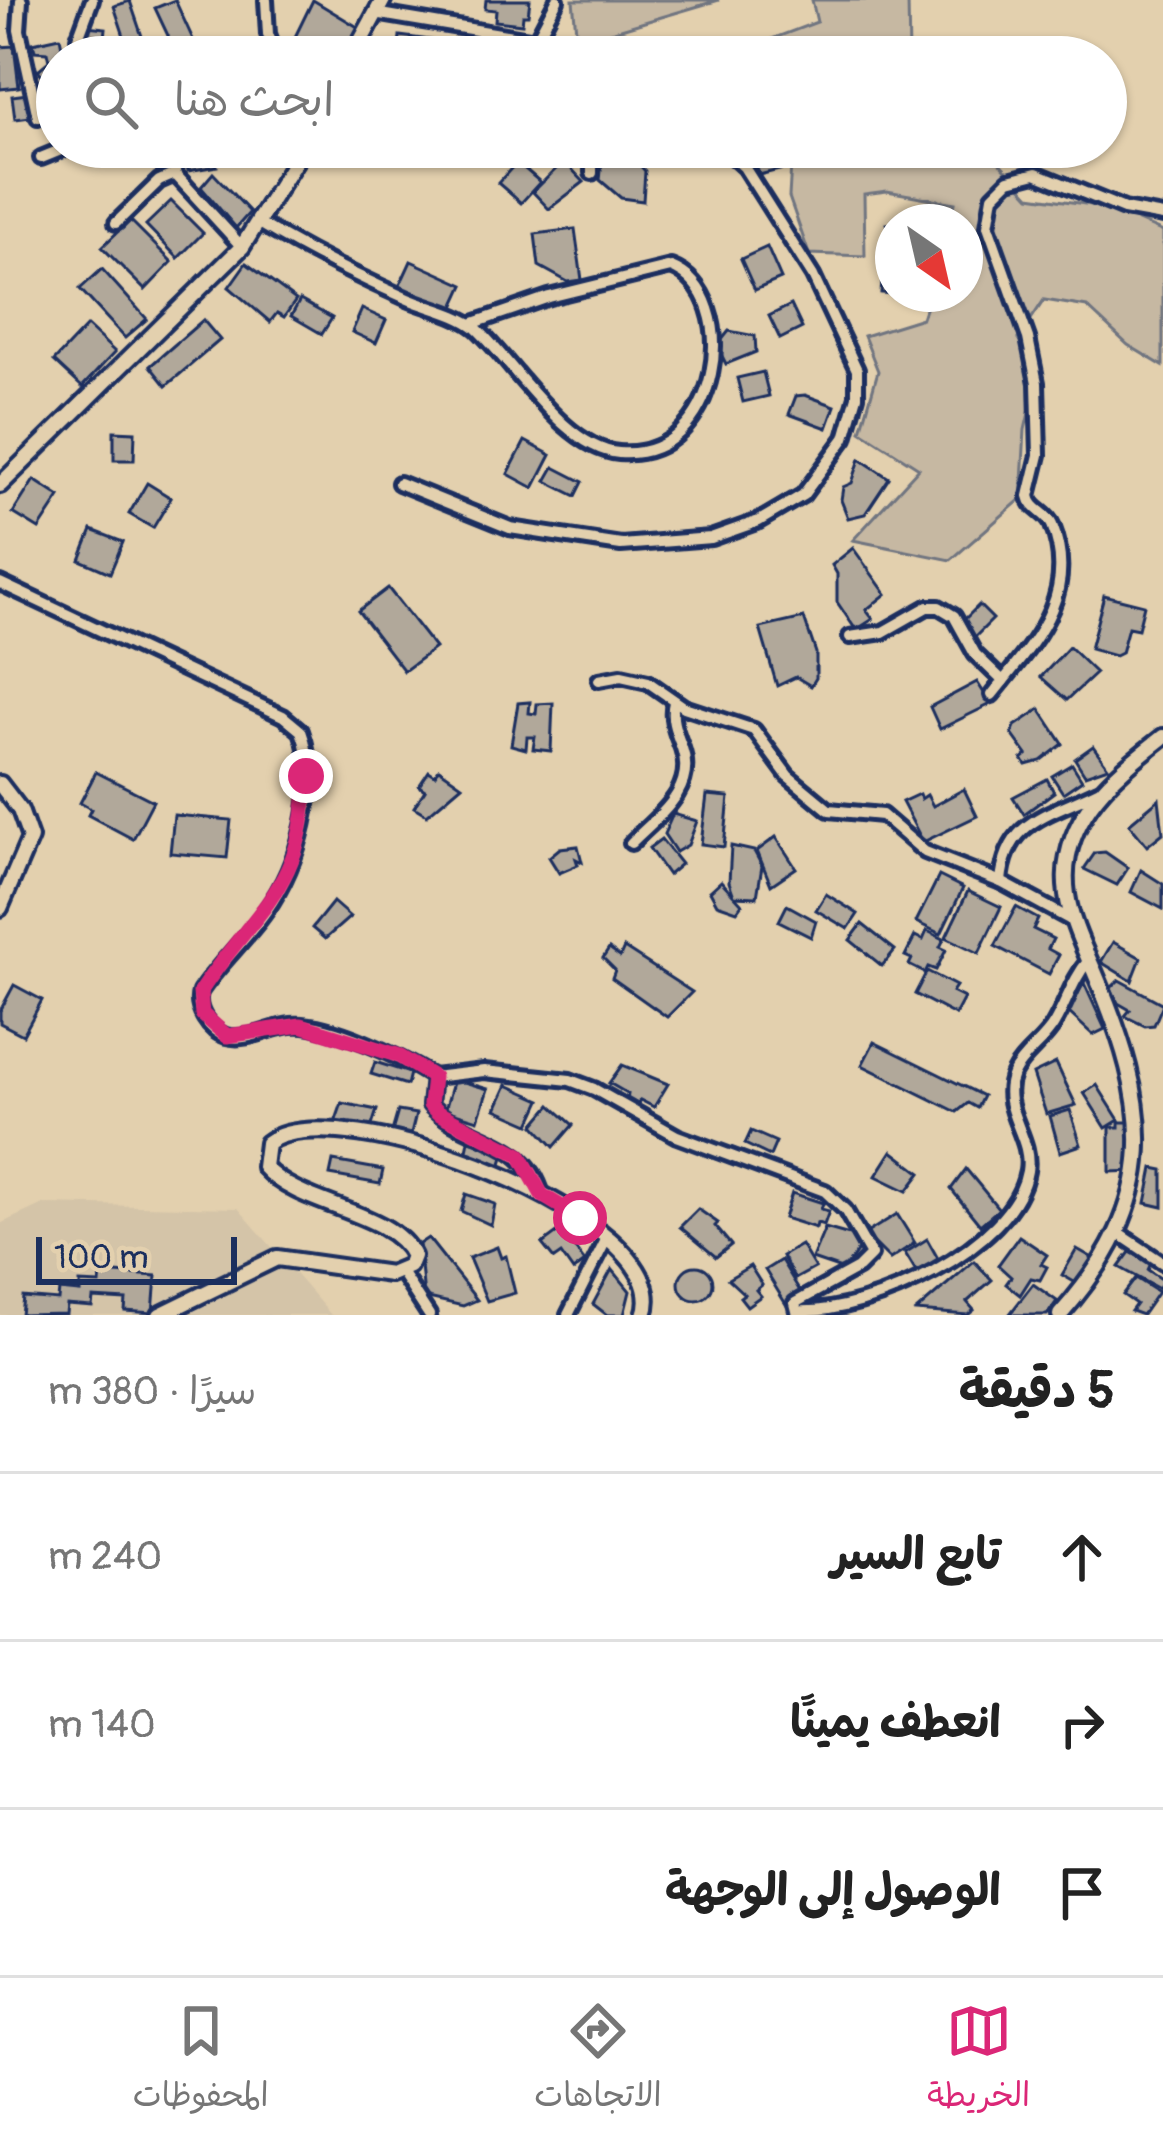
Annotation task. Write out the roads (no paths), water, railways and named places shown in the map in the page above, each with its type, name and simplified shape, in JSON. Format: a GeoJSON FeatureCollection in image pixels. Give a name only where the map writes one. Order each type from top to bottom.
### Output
{"type":"FeatureCollection","features":[{"type":"Feature","properties":{"kind":"street"},"geometry":{"type":"LineString","coordinates":[[21,0],[20,30],[36,108]]}},
{"type":"Feature","properties":{"kind":"street"},"geometry":{"type":"LineString","coordinates":[[79,36],[92,0]]}},
{"type":"Feature","properties":{"kind":"street"},"geometry":{"type":"LineString","coordinates":[[266,0],[269,36]]}},
{"type":"Feature","properties":{"kind":"street"},"geometry":{"type":"LineString","coordinates":[[538,36],[556,0]]}},
{"type":"Feature","properties":{"kind":"street"},"geometry":{"type":"LineString","coordinates":[[363,36],[379,7],[517,36]]}},
{"type":"Feature","properties":{"kind":"street"},"geometry":{"type":"LineString","coordinates":[[175,168],[242,247]]}},
{"type":"Feature","properties":{"kind":"street"},"geometry":{"type":"LineString","coordinates":[[0,484],[242,247],[292,168]]}},
{"type":"Feature","properties":{"kind":"street"},"geometry":{"type":"LineString","coordinates":[[592,168],[592,173]]}},
{"type":"Feature","properties":{"kind":"street"},"geometry":{"type":"LineString","coordinates":[[399,483],[510,528],[621,544],[711,538],[759,521],[802,494],[844,438],[857,396],[857,370],[801,258],[745,168]]}},
{"type":"Feature","properties":{"kind":"street"},"geometry":{"type":"LineString","coordinates":[[116,223],[175,173]]}},
{"type":"Feature","properties":{"kind":"street"},"geometry":{"type":"LineString","coordinates":[[992,695],[1054,614],[1061,587],[1051,523],[1028,496],[1039,455],[1037,383],[1028,338],[988,226],[990,203],[1009,180],[1036,173],[1124,208],[1163,216]]}},
{"type":"Feature","properties":{"kind":"street"},"geometry":{"type":"LineString","coordinates":[[260,224],[350,273],[471,324],[566,425],[593,447],[619,453],[662,447],[691,424],[713,374],[714,342],[695,286],[671,267],[549,297],[471,324]]}},
{"type":"Feature","properties":{"kind":"street"},"geometry":{"type":"LineString","coordinates":[[0,584],[283,716],[301,731],[306,805],[295,850],[269,907],[200,992],[199,1006],[219,1033],[241,1037],[301,1025],[397,1055],[433,1077],[459,1070],[570,1080],[676,1136],[825,1191],[845,1210],[871,1255],[858,1268],[795,1303],[801,1312],[824,1311],[887,1294],[934,1273],[988,1235],[1008,1214],[1023,1188],[1028,1159],[1012,1112],[1014,1072],[1056,1021],[1075,976],[1088,960]]}},
{"type":"Feature","properties":{"kind":"street"},"geometry":{"type":"LineString","coordinates":[[850,637],[884,632],[927,608],[939,607],[954,616],[975,655],[1003,681]]}},
{"type":"Feature","properties":{"kind":"street"},"geometry":{"type":"LineString","coordinates":[[598,680],[635,678],[658,686],[674,702],[754,730],[788,776],[829,810],[882,815],[925,852],[1001,882],[1073,921]]}},
{"type":"Feature","properties":{"kind":"street"},"geometry":{"type":"LineString","coordinates":[[631,843],[672,801],[688,771],[674,727],[674,702]]}},
{"type":"Feature","properties":{"kind":"street"},"geometry":{"type":"LineString","coordinates":[[1001,882],[1003,849],[1018,830],[1098,791],[1163,737]]}},
{"type":"Feature","properties":{"kind":"street"},"geometry":{"type":"LineString","coordinates":[[0,784],[20,810],[31,838],[0,908]]}},
{"type":"Feature","properties":{"kind":"street"},"geometry":{"type":"LineString","coordinates":[[1078,1315],[1121,1235],[1142,1175],[1144,1112],[1130,1062],[1073,921],[1065,885],[1068,853],[1098,791]]}},
{"type":"Feature","properties":{"kind":"street"},"geometry":{"type":"LineString","coordinates":[[433,1077],[430,1105],[455,1125],[520,1155],[542,1195]]}},
{"type":"Feature","properties":{"kind":"street"},"geometry":{"type":"LineString","coordinates":[[401,1272],[413,1256],[408,1245],[272,1176],[261,1158],[267,1144],[303,1130],[390,1141],[496,1171],[607,1238],[642,1273],[649,1294],[644,1315]]}},
{"type":"Feature","properties":{"kind":"street"},"geometry":{"type":"LineString","coordinates":[[1121,1235],[1163,1263]]}},
{"type":"Feature","properties":{"kind":"street"},"geometry":{"type":"LineString","coordinates":[[568,1315],[607,1238]]}},
{"type":"Feature","properties":{"kind":"street"},"geometry":{"type":"LineString","coordinates":[[160,1315],[277,1258],[401,1272]]}},
{"type":"Feature","properties":{"kind":"street"},"geometry":{"type":"LineString","coordinates":[[401,1272],[429,1315]]}},
{"type":"Feature","properties":{"kind":"street"},"geometry":{"type":"LineString","coordinates":[[1060,1315],[1091,1284]]}}]}
